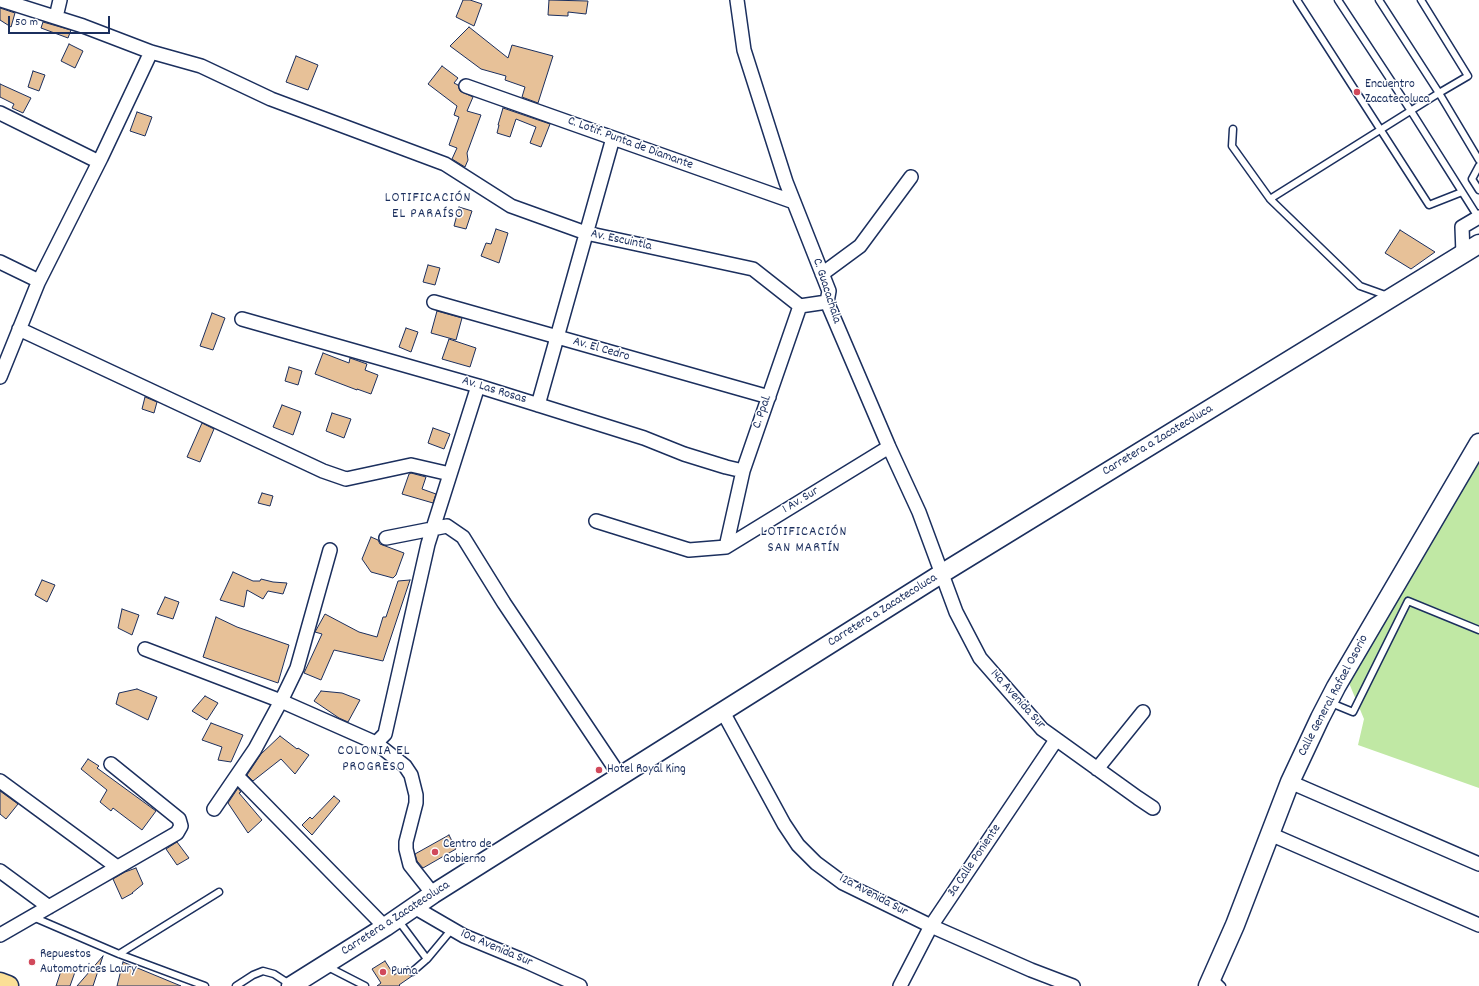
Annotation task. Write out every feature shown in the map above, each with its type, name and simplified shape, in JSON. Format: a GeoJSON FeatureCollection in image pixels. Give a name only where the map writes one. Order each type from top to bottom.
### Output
{"type":"FeatureCollection","features":[{"type":"Feature","properties":{"kind":"main road","name":"Carretera a Zacatecoluca"},"geometry":{"type":"LineString","coordinates":[[292,986],[391,923],[433,894],[941,574],[1479,244]]}},
{"type":"Feature","properties":{"kind":"main road","name":"Calle General Rafael Osorio"},"geometry":{"type":"LineString","coordinates":[[1214,983],[1290,782],[1320,718],[1478,444]]}},
{"type":"Feature","properties":{"kind":"main road"},"geometry":{"type":"LineString","coordinates":[[0,983],[8,986]]}},
{"type":"Feature","properties":{"kind":"street","name":"Av. Escuintla"},"geometry":{"type":"LineString","coordinates":[[1,0],[83,26],[151,52],[201,66],[271,100],[445,164],[511,206],[586,233],[753,269],[800,306]]}},
{"type":"Feature","properties":{"kind":"street"},"geometry":{"type":"LineString","coordinates":[[56,17],[60,0]]}},
{"type":"Feature","properties":{"kind":"street","name":"C. Guacachala"},"geometry":{"type":"LineString","coordinates":[[737,0],[744,50],[786,182],[828,291],[827,302],[889,447],[919,512],[941,574]]}},
{"type":"Feature","properties":{"kind":"street"},"geometry":{"type":"LineString","coordinates":[[1,371],[39,281],[99,162],[151,52]]}},
{"type":"Feature","properties":{"kind":"street","name":"C. Lotif. Punta de Diamante"},"geometry":{"type":"LineString","coordinates":[[466,86],[794,202]]}},
{"type":"Feature","properties":{"kind":"street"},"geometry":{"type":"LineString","coordinates":[[0,114],[99,162]]}},
{"type":"Feature","properties":{"kind":"street"},"geometry":{"type":"LineString","coordinates":[[538,405],[613,138]]}},
{"type":"Feature","properties":{"kind":"street"},"geometry":{"type":"LineString","coordinates":[[822,274],[860,246],[911,177]]}},
{"type":"Feature","properties":{"kind":"street"},"geometry":{"type":"LineString","coordinates":[[1463,254],[1462,227],[1479,217]]}},
{"type":"Feature","properties":{"kind":"street"},"geometry":{"type":"LineString","coordinates":[[0,262],[39,281]]}},
{"type":"Feature","properties":{"kind":"street","name":"Av. El Cedro"},"geometry":{"type":"LineString","coordinates":[[434,302],[769,397]]}},
{"type":"Feature","properties":{"kind":"street"},"geometry":{"type":"LineString","coordinates":[[800,306],[827,302]]}},
{"type":"Feature","properties":{"kind":"street","name":"C. Ppal."},"geometry":{"type":"LineString","coordinates":[[726,547],[743,471],[800,306]]}},
{"type":"Feature","properties":{"kind":"street","name":"Av. Las Rosas"},"geometry":{"type":"LineString","coordinates":[[242,319],[478,386],[644,438],[684,454],[743,471]]}},
{"type":"Feature","properties":{"kind":"street"},"geometry":{"type":"LineString","coordinates":[[19,330],[323,471],[346,479],[411,465],[450,474]]}},
{"type":"Feature","properties":{"kind":"street"},"geometry":{"type":"LineString","coordinates":[[376,743],[384,734],[428,544],[478,386]]}},
{"type":"Feature","properties":{"kind":"street","name":"1 Av. Sur"},"geometry":{"type":"LineString","coordinates":[[596,521],[689,550],[726,547],[889,447]]}},
{"type":"Feature","properties":{"kind":"street"},"geometry":{"type":"LineString","coordinates":[[386,538],[447,526],[463,537],[504,603],[620,776]]}},
{"type":"Feature","properties":{"kind":"street"},"geometry":{"type":"LineString","coordinates":[[214,809],[255,749],[297,668],[330,550]]}},
{"type":"Feature","properties":{"kind":"street","name":"14a Avenida Sur"},"geometry":{"type":"LineString","coordinates":[[941,574],[956,612],[980,658],[1042,730],[1153,808]]}},
{"type":"Feature","properties":{"kind":"street"},"geometry":{"type":"LineString","coordinates":[[146,649],[281,701],[376,743],[405,766],[411,776],[416,796],[416,803],[406,842],[406,849],[410,865],[433,894]]}},
{"type":"Feature","properties":{"kind":"street","name":"12a Avenida Sur"},"geometry":{"type":"LineString","coordinates":[[723,712],[784,824],[798,845],[816,863],[843,883],[931,926],[1030,970],[1073,986]]}},
{"type":"Feature","properties":{"kind":"street"},"geometry":{"type":"LineString","coordinates":[[1097,769],[1143,712]]}},
{"type":"Feature","properties":{"kind":"street","name":"3a Calle Poniente"},"geometry":{"type":"LineString","coordinates":[[900,986],[931,926],[1056,740]]}},
{"type":"Feature","properties":{"kind":"street"},"geometry":{"type":"LineString","coordinates":[[0,935],[177,833],[181,826],[180,819],[111,764]]}},
{"type":"Feature","properties":{"kind":"street"},"geometry":{"type":"LineString","coordinates":[[237,776],[391,923]]}},
{"type":"Feature","properties":{"kind":"street"},"geometry":{"type":"LineString","coordinates":[[0,782],[117,868]]}},
{"type":"Feature","properties":{"kind":"street"},"geometry":{"type":"LineString","coordinates":[[1290,782],[1479,864]]}},
{"type":"Feature","properties":{"kind":"street"},"geometry":{"type":"LineString","coordinates":[[1270,834],[1479,925]]}},
{"type":"Feature","properties":{"kind":"street"},"geometry":{"type":"LineString","coordinates":[[0,871],[48,907]]}},
{"type":"Feature","properties":{"kind":"street","name":"10a Avenida Sur"},"geometry":{"type":"LineString","coordinates":[[414,907],[464,936],[580,986]]}},
{"type":"Feature","properties":{"kind":"lane"},"geometry":{"type":"LineString","coordinates":[[1296,0],[1428,205],[1462,192]]}},
{"type":"Feature","properties":{"kind":"lane"},"geometry":{"type":"LineString","coordinates":[[1338,0],[1479,217]]}},
{"type":"Feature","properties":{"kind":"lane"},"geometry":{"type":"LineString","coordinates":[[1379,0],[1439,93],[1479,160]]}},
{"type":"Feature","properties":{"kind":"lane"},"geometry":{"type":"LineString","coordinates":[[1270,199],[1468,76],[1421,0]]}},
{"type":"Feature","properties":{"kind":"lane"},"geometry":{"type":"LineString","coordinates":[[1233,129],[1232,146],[1270,199],[1360,286],[1394,297]]}},
{"type":"Feature","properties":{"kind":"lane"},"geometry":{"type":"LineString","coordinates":[[1479,166],[1472,179],[1479,190]]}},
{"type":"Feature","properties":{"kind":"lane"},"geometry":{"type":"LineString","coordinates":[[1328,702],[1353,712],[1408,601],[1479,630]]}},
{"type":"Feature","properties":{"kind":"lane"},"geometry":{"type":"LineString","coordinates":[[119,954],[219,892]]}},
{"type":"Feature","properties":{"kind":"lane"},"geometry":{"type":"LineString","coordinates":[[32,917],[119,954],[204,986]]}},
{"type":"Feature","properties":{"kind":"lane"},"geometry":{"type":"LineString","coordinates":[[391,923],[427,959]]}},
{"type":"Feature","properties":{"kind":"lane"},"geometry":{"type":"LineString","coordinates":[[412,972],[427,959],[452,929]]}},
{"type":"Feature","properties":{"kind":"lane"},"geometry":{"type":"LineString","coordinates":[[324,965],[365,986]]}},
{"type":"Feature","properties":{"kind":"lane"},"geometry":{"type":"LineString","coordinates":[[236,986],[263,971],[274,974],[292,986]]}},
{"type":"Feature","properties":{"kind":"green space"},"geometry":{"type":"Polygon","coordinates":[[[1479,461],[1479,788],[1358,745],[1364,719],[1349,683],[1479,461]]]}},
{"type":"Feature","properties":{"kind":"building"},"geometry":{"type":"Polygon","coordinates":[[[463,0],[470,0],[482,4],[474,26],[456,17],[463,0]]]}},
{"type":"Feature","properties":{"kind":"building"},"geometry":{"type":"Polygon","coordinates":[[[549,0],[588,1],[586,14],[568,12],[568,16],[548,15],[549,0]]]}},
{"type":"Feature","properties":{"kind":"building"},"geometry":{"type":"Polygon","coordinates":[[[0,8],[15,13],[11,27],[0,20],[0,8]]]}},
{"type":"Feature","properties":{"kind":"building"},"geometry":{"type":"Polygon","coordinates":[[[43,22],[71,30],[68,38],[41,28],[43,22]]]}},
{"type":"Feature","properties":{"kind":"building"},"geometry":{"type":"Polygon","coordinates":[[[469,27],[508,58],[512,45],[553,56],[538,103],[522,97],[525,87],[505,80],[506,76],[481,69],[450,46],[469,27]]]}},
{"type":"Feature","properties":{"kind":"building"},"geometry":{"type":"Polygon","coordinates":[[[69,44],[83,51],[75,68],[61,61],[69,44]]]}},
{"type":"Feature","properties":{"kind":"building"},"geometry":{"type":"Polygon","coordinates":[[[296,56],[318,65],[308,90],[286,82],[296,56]]]}},
{"type":"Feature","properties":{"kind":"building"},"geometry":{"type":"Polygon","coordinates":[[[442,66],[458,78],[454,83],[458,85],[460,91],[473,97],[467,111],[481,115],[467,153],[468,160],[465,167],[452,159],[457,148],[449,145],[459,117],[454,115],[457,106],[428,84],[442,66]]]}},
{"type":"Feature","properties":{"kind":"building"},"geometry":{"type":"Polygon","coordinates":[[[33,71],[45,75],[39,91],[28,87],[33,71]]]}},
{"type":"Feature","properties":{"kind":"building"},"geometry":{"type":"Polygon","coordinates":[[[0,84],[31,98],[23,113],[12,108],[14,104],[0,97],[0,84]]]}},
{"type":"Feature","properties":{"kind":"building"},"geometry":{"type":"Polygon","coordinates":[[[503,108],[550,124],[541,147],[530,143],[536,127],[516,119],[510,137],[497,133],[503,108]]]}},
{"type":"Feature","properties":{"kind":"building"},"geometry":{"type":"Polygon","coordinates":[[[137,112],[152,117],[145,136],[130,131],[137,112]]]}},
{"type":"Feature","properties":{"kind":"building"},"geometry":{"type":"Polygon","coordinates":[[[459,207],[472,211],[466,229],[454,226],[459,207]]]}},
{"type":"Feature","properties":{"kind":"building"},"geometry":{"type":"Polygon","coordinates":[[[496,229],[508,233],[499,263],[481,256],[486,243],[491,244],[496,229]]]}},
{"type":"Feature","properties":{"kind":"building"},"geometry":{"type":"Polygon","coordinates":[[[1400,230],[1435,252],[1411,269],[1385,253],[1400,230]]]}},
{"type":"Feature","properties":{"kind":"building"},"geometry":{"type":"Polygon","coordinates":[[[428,265],[440,268],[435,285],[423,282],[428,265]]]}},
{"type":"Feature","properties":{"kind":"building"},"geometry":{"type":"Polygon","coordinates":[[[437,311],[462,318],[456,340],[431,333],[437,311]]]}},
{"type":"Feature","properties":{"kind":"building"},"geometry":{"type":"Polygon","coordinates":[[[212,313],[225,318],[213,350],[200,346],[212,313]]]}},
{"type":"Feature","properties":{"kind":"building"},"geometry":{"type":"Polygon","coordinates":[[[406,328],[418,332],[411,352],[399,347],[406,328]]]}},
{"type":"Feature","properties":{"kind":"building"},"geometry":{"type":"Polygon","coordinates":[[[449,339],[476,348],[470,367],[442,359],[449,339]]]}},
{"type":"Feature","properties":{"kind":"building"},"geometry":{"type":"Polygon","coordinates":[[[323,353],[349,363],[350,358],[367,364],[365,370],[378,375],[371,394],[315,374],[323,353]]]}},
{"type":"Feature","properties":{"kind":"building"},"geometry":{"type":"Polygon","coordinates":[[[289,367],[302,371],[298,385],[285,381],[289,367]]]}},
{"type":"Feature","properties":{"kind":"building"},"geometry":{"type":"Polygon","coordinates":[[[145,397],[157,402],[154,413],[142,409],[145,397]]]}},
{"type":"Feature","properties":{"kind":"building"},"geometry":{"type":"Polygon","coordinates":[[[282,405],[301,412],[293,435],[273,427],[282,405]]]}},
{"type":"Feature","properties":{"kind":"building"},"geometry":{"type":"Polygon","coordinates":[[[332,413],[351,419],[344,438],[326,431],[332,413]]]}},
{"type":"Feature","properties":{"kind":"building"},"geometry":{"type":"Polygon","coordinates":[[[202,423],[214,429],[200,462],[187,457],[202,423]]]}},
{"type":"Feature","properties":{"kind":"building"},"geometry":{"type":"Polygon","coordinates":[[[433,428],[450,434],[444,449],[428,443],[433,428]]]}},
{"type":"Feature","properties":{"kind":"building"},"geometry":{"type":"Polygon","coordinates":[[[411,473],[426,477],[422,489],[436,494],[433,503],[402,494],[409,474],[411,473]]]}},
{"type":"Feature","properties":{"kind":"building"},"geometry":{"type":"Polygon","coordinates":[[[262,493],[273,496],[270,506],[258,503],[262,493]]]}},
{"type":"Feature","properties":{"kind":"building"},"geometry":{"type":"Polygon","coordinates":[[[371,537],[378,540],[380,544],[404,553],[396,575],[393,578],[371,572],[362,559],[371,537]]]}},
{"type":"Feature","properties":{"kind":"building"},"geometry":{"type":"Polygon","coordinates":[[[233,572],[253,581],[260,581],[261,579],[287,583],[283,594],[268,591],[263,599],[247,590],[244,607],[220,600],[233,572]]]}},
{"type":"Feature","properties":{"kind":"building"},"geometry":{"type":"Polygon","coordinates":[[[42,580],[55,585],[47,602],[35,595],[42,580]]]}},
{"type":"Feature","properties":{"kind":"building"},"geometry":{"type":"Polygon","coordinates":[[[410,580],[383,661],[334,650],[321,680],[304,673],[322,634],[315,632],[325,614],[359,632],[377,637],[383,617],[386,617],[398,581],[410,580]]]}},
{"type":"Feature","properties":{"kind":"building"},"geometry":{"type":"Polygon","coordinates":[[[165,597],[179,602],[173,619],[157,614],[165,597]]]}},
{"type":"Feature","properties":{"kind":"building"},"geometry":{"type":"Polygon","coordinates":[[[122,609],[139,615],[132,635],[118,628],[122,609]]]}},
{"type":"Feature","properties":{"kind":"building"},"geometry":{"type":"Polygon","coordinates":[[[216,617],[237,627],[289,645],[278,683],[203,657],[216,617]]]}},
{"type":"Feature","properties":{"kind":"building"},"geometry":{"type":"Polygon","coordinates":[[[137,689],[157,697],[148,720],[116,704],[119,693],[137,689]]]}},
{"type":"Feature","properties":{"kind":"building"},"geometry":{"type":"Polygon","coordinates":[[[321,691],[342,693],[360,700],[348,722],[339,718],[314,701],[321,691]]]}},
{"type":"Feature","properties":{"kind":"building"},"geometry":{"type":"Polygon","coordinates":[[[205,696],[218,703],[207,720],[192,711],[205,696]]]}},
{"type":"Feature","properties":{"kind":"building"},"geometry":{"type":"Polygon","coordinates":[[[211,723],[243,735],[231,762],[218,760],[222,747],[202,740],[211,723]]]}},
{"type":"Feature","properties":{"kind":"building"},"geometry":{"type":"Polygon","coordinates":[[[280,736],[297,749],[298,748],[309,755],[295,774],[281,759],[253,781],[247,775],[261,754],[280,736]]]}},
{"type":"Feature","properties":{"kind":"building"},"geometry":{"type":"Polygon","coordinates":[[[88,759],[99,766],[97,768],[156,811],[142,830],[113,808],[111,811],[100,802],[107,790],[81,769],[88,759]]]}},
{"type":"Feature","properties":{"kind":"building"},"geometry":{"type":"Polygon","coordinates":[[[238,788],[241,792],[239,793],[262,820],[248,833],[228,803],[238,788]]]}},
{"type":"Feature","properties":{"kind":"building"},"geometry":{"type":"Polygon","coordinates":[[[0,791],[18,804],[6,819],[0,814],[0,791]]]}},
{"type":"Feature","properties":{"kind":"building"},"geometry":{"type":"Polygon","coordinates":[[[334,796],[340,801],[312,835],[302,825],[310,817],[312,819],[334,796]]]}},
{"type":"Feature","properties":{"kind":"building","name":"Centro de Gobierno"},"geometry":{"type":"Polygon","coordinates":[[[449,835],[456,849],[423,868],[417,861],[415,854],[449,835]]]}},
{"type":"Feature","properties":{"kind":"building"},"geometry":{"type":"Polygon","coordinates":[[[177,842],[189,858],[177,865],[166,849],[177,842]]]}},
{"type":"Feature","properties":{"kind":"building"},"geometry":{"type":"Polygon","coordinates":[[[136,868],[143,884],[133,893],[122,899],[113,879],[136,868]]]}},
{"type":"Feature","properties":{"kind":"building"},"geometry":{"type":"Polygon","coordinates":[[[103,956],[93,986],[77,986],[103,956]]]}},
{"type":"Feature","properties":{"kind":"building"},"geometry":{"type":"Polygon","coordinates":[[[385,961],[394,975],[408,966],[410,968],[408,973],[412,976],[399,985],[400,986],[377,986],[381,983],[372,969],[385,961]]]}},
{"type":"Feature","properties":{"kind":"building"},"geometry":{"type":"Polygon","coordinates":[[[123,962],[181,986],[117,986],[123,962]]]}},
{"type":"Feature","properties":{"kind":"building"},"geometry":{"type":"Polygon","coordinates":[[[62,968],[75,972],[70,986],[56,986],[62,968]]]}},
{"type":"Feature","properties":{"kind":"place","name":"Encuentro Zacatecoluca"},"geometry":{"type":"Point","coordinates":[1357,92]}},
{"type":"Feature","properties":{"kind":"place","name":"Hotel Royal King"},"geometry":{"type":"Point","coordinates":[599,770]}},
{"type":"Feature","properties":{"kind":"place","name":"Centro de Gobierno"},"geometry":{"type":"Point","coordinates":[435,852]}},
{"type":"Feature","properties":{"kind":"place","name":"Repuestos Automotrices Laury"},"geometry":{"type":"Point","coordinates":[32,962]}},
{"type":"Feature","properties":{"kind":"place","name":"Puma"},"geometry":{"type":"Point","coordinates":[383,972]}},
{"type":"Feature","properties":{"kind":"district","name":"LOTIFICACIÓN EL PARAÍSO"},"geometry":{"type":"Point","coordinates":[428,208]}},
{"type":"Feature","properties":{"kind":"district","name":"LOTIFICACIÓN SAN MARTÍN"},"geometry":{"type":"Point","coordinates":[804,542]}},
{"type":"Feature","properties":{"kind":"district","name":"COLONIA EL PROGRESO"},"geometry":{"type":"Point","coordinates":[374,760]}}]}
